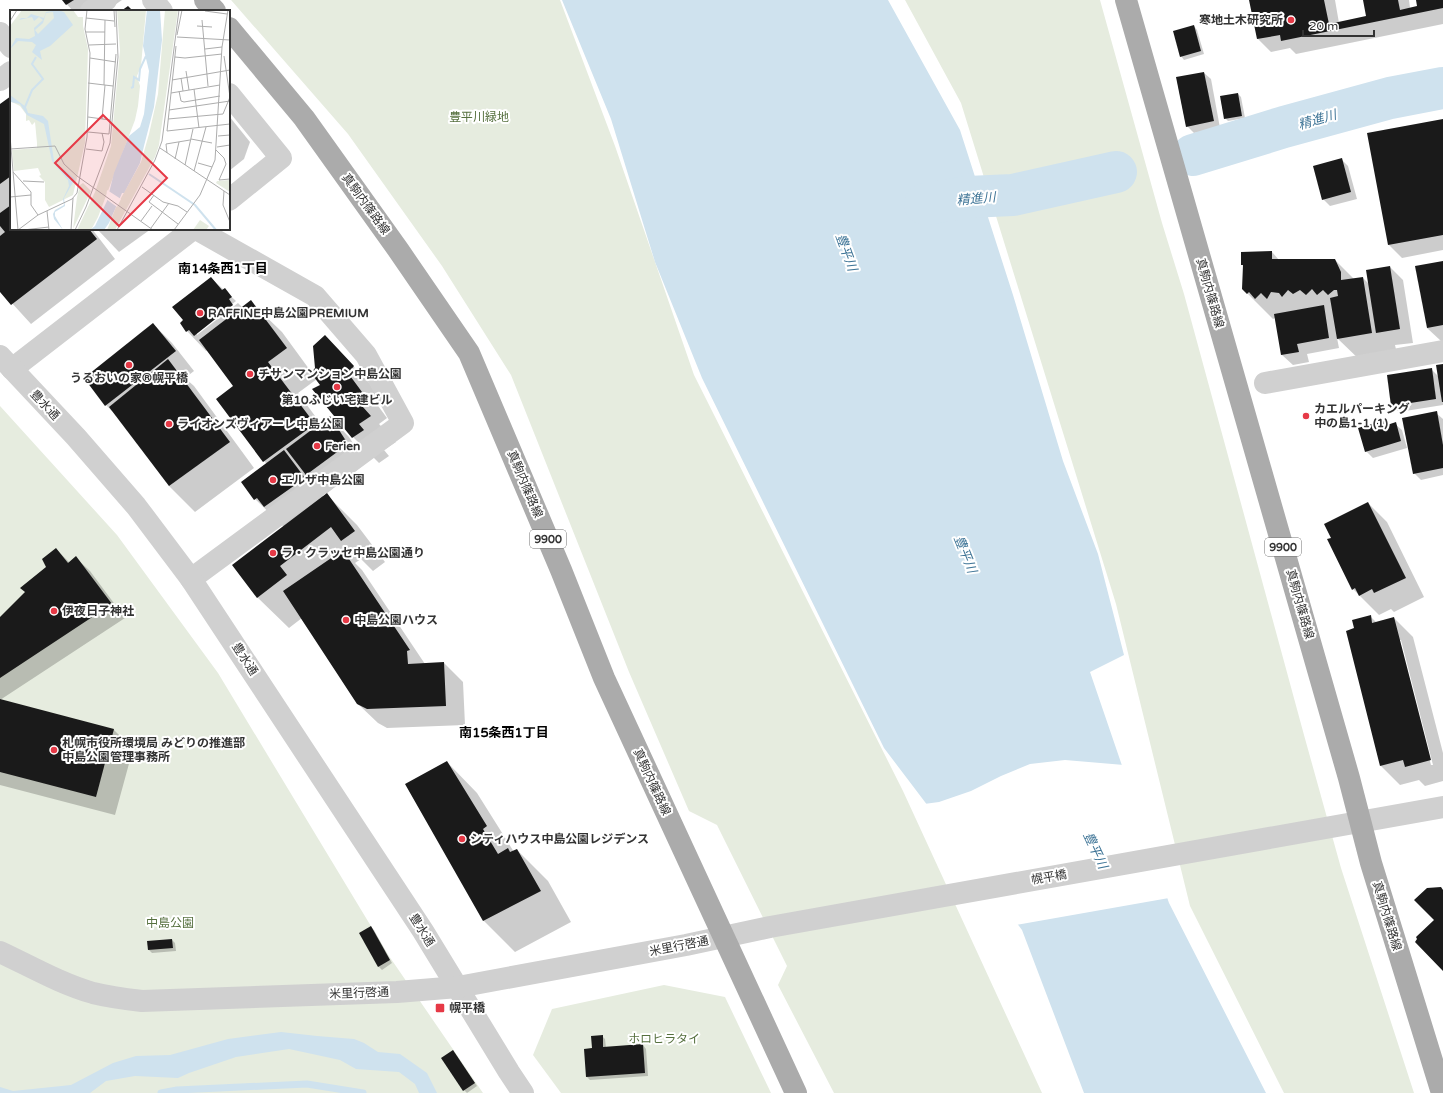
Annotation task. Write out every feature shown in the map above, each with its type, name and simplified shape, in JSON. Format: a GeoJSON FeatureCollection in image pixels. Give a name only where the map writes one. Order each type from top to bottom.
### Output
{"type":"FeatureCollection","features":[{"type":"Feature","properties":{"kind":"main road"},"geometry":{"type":"LineString","coordinates":[[205,0],[214,10]]}},
{"type":"Feature","properties":{"kind":"main road","name":"真駒内篠路線"},"geometry":{"type":"LineString","coordinates":[[1126,0],[1349,778],[1370,863],[1442,1093]]}},
{"type":"Feature","properties":{"kind":"main road","name":"真駒内篠路線"},"geometry":{"type":"LineString","coordinates":[[230,29],[304,118],[469,352],[558,563],[604,678],[796,1093]]}},
{"type":"Feature","properties":{"kind":"street"},"geometry":{"type":"LineString","coordinates":[[92,10],[106,0]]}},
{"type":"Feature","properties":{"kind":"street"},"geometry":{"type":"LineString","coordinates":[[153,0],[161,10]]}},
{"type":"Feature","properties":{"kind":"street"},"geometry":{"type":"LineString","coordinates":[[0,33],[10,46]]}},
{"type":"Feature","properties":{"kind":"street"},"geometry":{"type":"LineString","coordinates":[[0,80],[10,73]]}},
{"type":"Feature","properties":{"kind":"street"},"geometry":{"type":"LineString","coordinates":[[230,95],[281,158],[230,199]]}},
{"type":"Feature","properties":{"kind":"street"},"geometry":{"type":"LineString","coordinates":[[6,362],[193,230]]}},
{"type":"Feature","properties":{"kind":"street"},"geometry":{"type":"LineString","coordinates":[[192,579],[403,423],[366,354],[315,296],[196,230]]}},
{"type":"Feature","properties":{"kind":"street"},"geometry":{"type":"LineString","coordinates":[[1265,384],[1443,351]]}},
{"type":"Feature","properties":{"kind":"street","name":"豊水通"},"geometry":{"type":"LineString","coordinates":[[6,362],[76,437],[136,506],[192,579],[423,931],[523,1093]]}},
{"type":"Feature","properties":{"kind":"street","name":"幌平橋"},"geometry":{"type":"LineString","coordinates":[[723,938],[770,927],[1443,806]]}},
{"type":"Feature","properties":{"kind":"street","name":"米里行啓通"},"geometry":{"type":"LineString","coordinates":[[0,952],[73,986],[111,997],[142,1001],[397,992],[458,987],[723,938]]}},
{"type":"Feature","properties":{"kind":"green space","name":"豊平川緑地"},"geometry":{"type":"Polygon","coordinates":[[[231,0],[560,0],[615,146],[694,375],[903,791],[1042,1093],[834,1093],[778,985],[787,966],[717,825],[689,811],[629,672],[511,375],[442,266],[348,134],[231,0]]]}},
{"type":"Feature","properties":{"kind":"green space"},"geometry":{"type":"Polygon","coordinates":[[[905,0],[1100,0],[1162,223],[1184,294],[1341,868],[1414,1093],[1284,1093],[1190,906],[1116,604],[961,103],[905,0]]]}},
{"type":"Feature","properties":{"kind":"green space","name":"中島公園"},"geometry":{"type":"Polygon","coordinates":[[[0,406],[117,535],[218,673],[389,956],[483,1093],[0,1093],[0,406]]]}},
{"type":"Feature","properties":{"kind":"green space","name":"ホロヒラタイ"},"geometry":{"type":"Polygon","coordinates":[[[664,985],[725,997],[771,1093],[561,1093],[533,1055],[552,1009],[664,985]]]}},
{"type":"Feature","properties":{"kind":"water","name":"豊平川"},"geometry":{"type":"Polygon","coordinates":[[[562,0],[888,0],[960,130],[1013,295],[1063,461],[1098,554],[1124,655],[1090,672],[1169,903],[1266,1093],[1084,1093],[1022,930],[884,748],[702,378],[655,262],[611,119],[562,0]]]}},
{"type":"Feature","properties":{"kind":"water"},"geometry":{"type":"Polygon","coordinates":[[[281,1032],[354,1039],[364,1043],[378,1052],[400,1054],[427,1073],[437,1093],[419,1093],[415,1084],[399,1072],[356,1069],[340,1060],[289,1049],[236,1057],[178,1078],[135,1076],[106,1081],[90,1093],[0,1093],[0,1087],[13,1091],[71,1085],[113,1063],[136,1056],[170,1055],[228,1039],[281,1032]]]}},
{"type":"Feature","properties":{"kind":"pier"},"geometry":{"type":"Polygon","coordinates":[[[1065,760],[1124,765],[1169,898],[1016,925],[924,804],[939,802],[971,791],[1030,764],[1065,760]]]}},
{"type":"Feature","properties":{"kind":"building"},"geometry":{"type":"Polygon","coordinates":[[[62,0],[74,0],[66,5],[62,0]]]}},
{"type":"Feature","properties":{"kind":"building","name":"寒地土木研究所"},"geometry":{"type":"Polygon","coordinates":[[[1249,0],[1324,0],[1329,24],[1366,16],[1363,0],[1398,0],[1400,10],[1417,6],[1416,0],[1443,0],[1443,8],[1281,41],[1280,35],[1257,39],[1249,0]]]}},
{"type":"Feature","properties":{"kind":"building"},"geometry":{"type":"Polygon","coordinates":[[[128,6],[132,10],[122,10],[128,6]]]}},
{"type":"Feature","properties":{"kind":"building"},"geometry":{"type":"Polygon","coordinates":[[[1194,25],[1201,51],[1180,57],[1173,31],[1194,25]]]}},
{"type":"Feature","properties":{"kind":"building"},"geometry":{"type":"Polygon","coordinates":[[[1204,72],[1214,121],[1186,127],[1176,77],[1204,72]]]}},
{"type":"Feature","properties":{"kind":"building"},"geometry":{"type":"Polygon","coordinates":[[[1238,93],[1242,116],[1224,119],[1220,96],[1238,93]]]}},
{"type":"Feature","properties":{"kind":"building"},"geometry":{"type":"Polygon","coordinates":[[[10,97],[10,177],[0,184],[0,104],[10,97]]]}},
{"type":"Feature","properties":{"kind":"building"},"geometry":{"type":"Polygon","coordinates":[[[1443,119],[1443,235],[1388,245],[1367,133],[1443,119]]]}},
{"type":"Feature","properties":{"kind":"building"},"geometry":{"type":"Polygon","coordinates":[[[1342,158],[1351,192],[1322,200],[1313,166],[1342,158]]]}},
{"type":"Feature","properties":{"kind":"building"},"geometry":{"type":"Polygon","coordinates":[[[10,206],[10,230],[90,230],[97,239],[11,305],[0,292],[0,236],[5,232],[0,226],[0,213],[10,206]]]}},
{"type":"Feature","properties":{"kind":"building"},"geometry":{"type":"Polygon","coordinates":[[[1272,251],[1272,259],[1335,259],[1341,272],[1341,280],[1363,277],[1372,333],[1337,339],[1330,298],[1338,296],[1337,290],[1334,290],[1328,295],[1323,290],[1317,295],[1312,289],[1306,295],[1300,290],[1293,294],[1288,290],[1282,297],[1279,293],[1271,292],[1267,299],[1261,293],[1255,299],[1249,292],[1247,294],[1242,289],[1243,265],[1241,265],[1241,252],[1272,251]]]}},
{"type":"Feature","properties":{"kind":"building"},"geometry":{"type":"Polygon","coordinates":[[[1443,261],[1443,325],[1427,328],[1415,266],[1443,261]]]}},
{"type":"Feature","properties":{"kind":"building"},"geometry":{"type":"Polygon","coordinates":[[[1390,266],[1400,329],[1376,333],[1366,270],[1390,266]]]}},
{"type":"Feature","properties":{"kind":"building","name":"RAFFINE中島公園PREMIUM"},"geometry":{"type":"Polygon","coordinates":[[[211,277],[222,290],[225,288],[232,297],[229,299],[233,305],[194,336],[189,330],[186,332],[180,323],[183,320],[172,307],[211,277]]]}},
{"type":"Feature","properties":{"kind":"building","name":"チサンマンション中島公園"},"geometry":{"type":"Polygon","coordinates":[[[251,300],[287,348],[268,362],[315,424],[263,462],[216,399],[233,386],[199,340],[251,300]]]}},
{"type":"Feature","properties":{"kind":"building"},"geometry":{"type":"Polygon","coordinates":[[[1324,305],[1329,338],[1297,344],[1299,352],[1281,355],[1274,314],[1324,305]]]}},
{"type":"Feature","properties":{"kind":"building","name":"うるおいの家®幌平橋"},"geometry":{"type":"Polygon","coordinates":[[[153,323],[176,351],[105,406],[84,378],[153,323]]]}},
{"type":"Feature","properties":{"kind":"building","name":"第10ふじい宅建ビル"},"geometry":{"type":"Polygon","coordinates":[[[325,335],[354,366],[348,373],[362,392],[354,397],[371,416],[359,424],[364,430],[352,438],[312,389],[320,385],[311,373],[315,368],[313,346],[325,335]]]}},
{"type":"Feature","properties":{"kind":"building","name":"ライオンズヴィアーレ中島公園"},"geometry":{"type":"Polygon","coordinates":[[[168,359],[230,442],[169,486],[109,407],[168,359]]]}},
{"type":"Feature","properties":{"kind":"building"},"geometry":{"type":"Polygon","coordinates":[[[1443,364],[1443,402],[1442,402],[1436,365],[1443,364]]]}},
{"type":"Feature","properties":{"kind":"building"},"geometry":{"type":"Polygon","coordinates":[[[1432,368],[1436,399],[1391,406],[1387,375],[1432,368]]]}},
{"type":"Feature","properties":{"kind":"building"},"geometry":{"type":"Polygon","coordinates":[[[1437,411],[1443,445],[1443,468],[1413,474],[1402,418],[1437,411]]]}},
{"type":"Feature","properties":{"kind":"building","name":"Ferien"},"geometry":{"type":"Polygon","coordinates":[[[330,416],[348,444],[306,475],[286,449],[330,416]]]}},
{"type":"Feature","properties":{"kind":"building"},"geometry":{"type":"Polygon","coordinates":[[[1385,420],[1387,425],[1396,422],[1401,441],[1365,452],[1358,428],[1385,420]]]}},
{"type":"Feature","properties":{"kind":"building","name":"エルザ中島公園"},"geometry":{"type":"Polygon","coordinates":[[[284,450],[305,478],[264,507],[257,498],[254,500],[241,482],[284,450]]]}},
{"type":"Feature","properties":{"kind":"building","name":"ラ・クラッセ中島公園通り"},"geometry":{"type":"Polygon","coordinates":[[[327,493],[355,531],[341,541],[331,527],[280,566],[287,575],[257,598],[232,565],[327,493]]]}},
{"type":"Feature","properties":{"kind":"building"},"geometry":{"type":"Polygon","coordinates":[[[1368,502],[1406,578],[1374,593],[1372,589],[1359,596],[1355,588],[1352,590],[1327,539],[1331,538],[1324,524],[1368,502]]]}},
{"type":"Feature","properties":{"kind":"building","name":"伊夜日子神社"},"geometry":{"type":"Polygon","coordinates":[[[56,548],[68,563],[76,556],[112,604],[0,678],[0,617],[25,592],[20,588],[46,567],[42,559],[56,548]]]}},
{"type":"Feature","properties":{"kind":"building","name":"中島公園ハウス"},"geometry":{"type":"Polygon","coordinates":[[[343,550],[410,650],[407,651],[408,664],[444,662],[446,706],[367,709],[357,704],[283,591],[343,550]]]}},
{"type":"Feature","properties":{"kind":"building"},"geometry":{"type":"Polygon","coordinates":[[[1371,615],[1372,623],[1394,617],[1431,760],[1405,767],[1403,760],[1380,766],[1346,631],[1354,628],[1352,620],[1371,615]]]}},
{"type":"Feature","properties":{"kind":"building","name":"札幌市役所環境局 みどりの推進部 中島公園管理事務所"},"geometry":{"type":"Polygon","coordinates":[[[0,699],[114,729],[96,797],[0,772],[0,699]]]}},
{"type":"Feature","properties":{"kind":"building","name":"シティハウス中島公園レジデンス"},"geometry":{"type":"Polygon","coordinates":[[[447,761],[487,826],[483,829],[498,854],[508,848],[510,852],[517,849],[541,891],[483,921],[405,784],[447,761]]]}},
{"type":"Feature","properties":{"kind":"building"},"geometry":{"type":"Polygon","coordinates":[[[1441,887],[1443,890],[1443,971],[1415,942],[1417,939],[1416,937],[1434,920],[1414,900],[1427,888],[1441,887]]]}},
{"type":"Feature","properties":{"kind":"building"},"geometry":{"type":"Polygon","coordinates":[[[371,926],[390,960],[378,967],[359,933],[371,926]]]}},
{"type":"Feature","properties":{"kind":"building"},"geometry":{"type":"Polygon","coordinates":[[[172,939],[173,948],[148,950],[147,941],[172,939]]]}},
{"type":"Feature","properties":{"kind":"building"},"geometry":{"type":"Polygon","coordinates":[[[603,1035],[603,1047],[643,1044],[645,1073],[586,1077],[584,1049],[592,1048],[591,1036],[603,1035]]]}},
{"type":"Feature","properties":{"kind":"building"},"geometry":{"type":"Polygon","coordinates":[[[453,1050],[475,1083],[463,1091],[441,1058],[453,1050]]]}},
{"type":"Feature","properties":{"kind":"waterway","name":"精進川"},"geometry":{"type":"LineString","coordinates":[[1193,155],[1284,127],[1390,98],[1443,88]]}},
{"type":"Feature","properties":{"kind":"waterway","name":"精進川"},"geometry":{"type":"LineString","coordinates":[[925,204],[968,197],[1013,195],[1116,172]]}},
{"type":"Feature","properties":{"kind":"waterway"},"geometry":{"type":"LineString","coordinates":[[161,1093],[177,1090],[307,1084],[363,1093]]}},
{"type":"Feature","properties":{"kind":"place","name":"寒地土木研究所"},"geometry":{"type":"Point","coordinates":[1291,20]}},
{"type":"Feature","properties":{"kind":"place","name":"RAFFINE中島公園PREMIUM"},"geometry":{"type":"Point","coordinates":[200,313]}},
{"type":"Feature","properties":{"kind":"place","name":"うるおいの家®幌平橋"},"geometry":{"type":"Point","coordinates":[129,365]}},
{"type":"Feature","properties":{"kind":"place","name":"チサンマンション中島公園"},"geometry":{"type":"Point","coordinates":[250,374]}},
{"type":"Feature","properties":{"kind":"place","name":"第10ふじい宅建ビル"},"geometry":{"type":"Point","coordinates":[337,387]}},
{"type":"Feature","properties":{"kind":"place","name":"カエルパーキング 中の島1-1 (1)"},"geometry":{"type":"Point","coordinates":[1306,416]}},
{"type":"Feature","properties":{"kind":"place","name":"ライオンズヴィアーレ中島公園"},"geometry":{"type":"Point","coordinates":[169,424]}},
{"type":"Feature","properties":{"kind":"place","name":"Ferien"},"geometry":{"type":"Point","coordinates":[317,446]}},
{"type":"Feature","properties":{"kind":"place","name":"エルザ中島公園"},"geometry":{"type":"Point","coordinates":[273,480]}},
{"type":"Feature","properties":{"kind":"place","name":"ラ・クラッセ中島公園通り"},"geometry":{"type":"Point","coordinates":[273,553]}},
{"type":"Feature","properties":{"kind":"place","name":"伊夜日子神社"},"geometry":{"type":"Point","coordinates":[54,611]}},
{"type":"Feature","properties":{"kind":"place","name":"中島公園ハウス"},"geometry":{"type":"Point","coordinates":[346,620]}},
{"type":"Feature","properties":{"kind":"place","name":"札幌市役所環境局 みどりの推進部 中島公園管理事務所"},"geometry":{"type":"Point","coordinates":[54,750]}},
{"type":"Feature","properties":{"kind":"place","name":"シティハウス中島公園レジデンス"},"geometry":{"type":"Point","coordinates":[462,839]}},
{"type":"Feature","properties":{"kind":"place","name":"幌平橋"},"geometry":{"type":"Point","coordinates":[440,1008]}},
{"type":"Feature","properties":{"kind":"district","name":"南14条西1丁目"},"geometry":{"type":"Point","coordinates":[223,268]}},
{"type":"Feature","properties":{"kind":"district","name":"南15条西1丁目"},"geometry":{"type":"Point","coordinates":[504,732]}}]}
